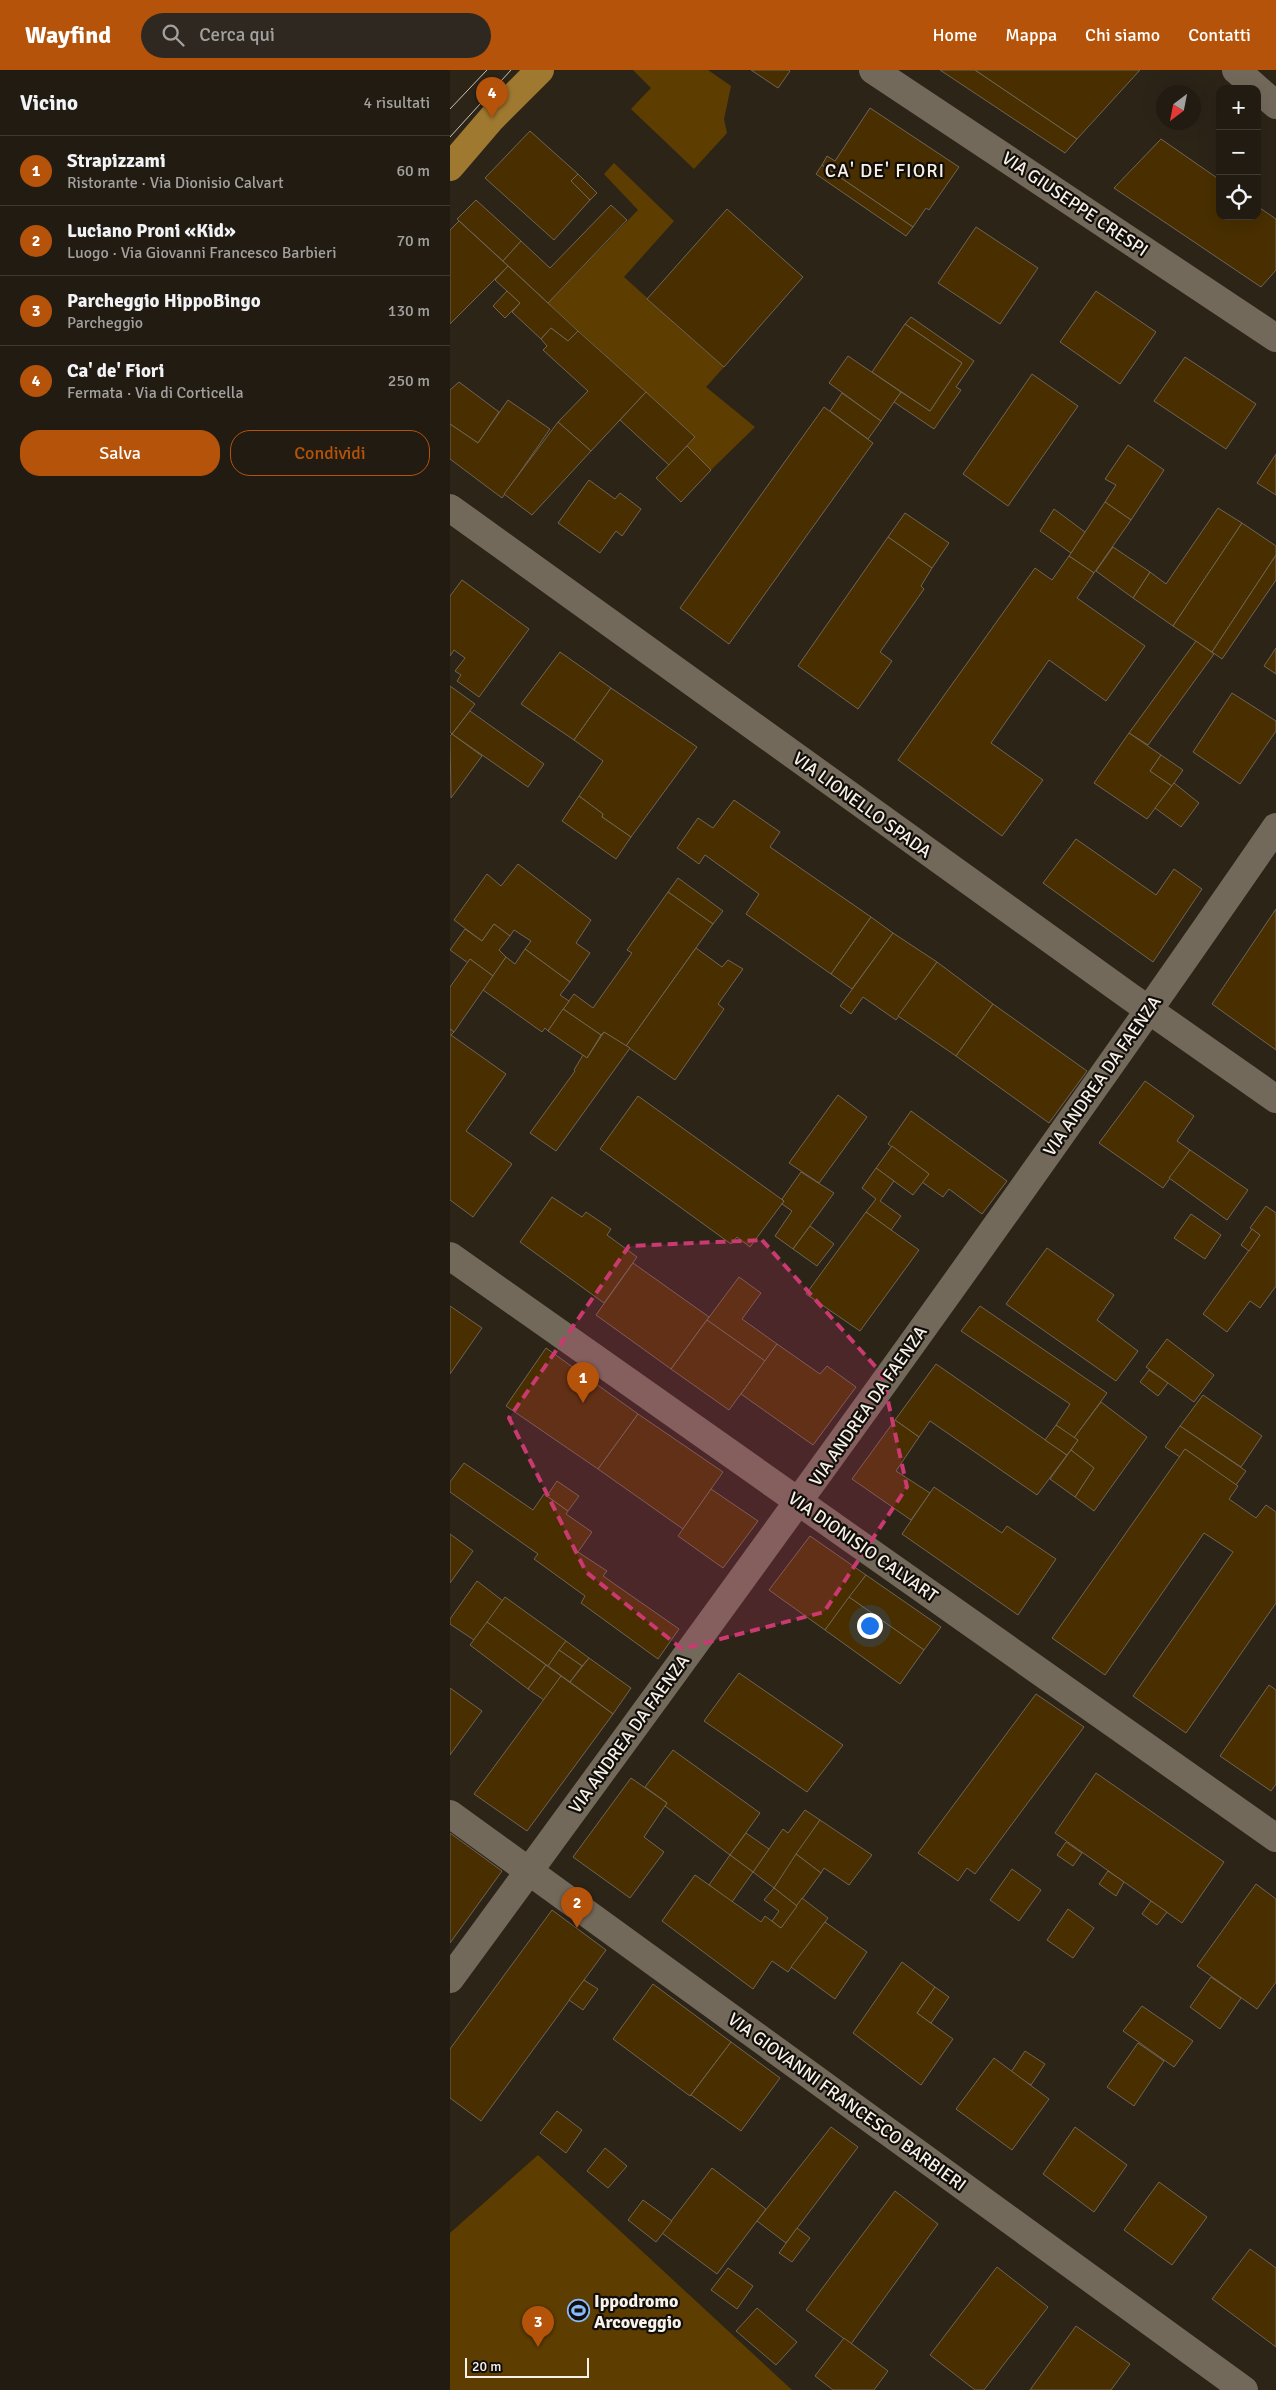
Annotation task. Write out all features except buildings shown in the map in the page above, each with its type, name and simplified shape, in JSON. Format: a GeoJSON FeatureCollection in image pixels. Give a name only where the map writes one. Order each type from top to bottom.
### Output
{"type":"FeatureCollection","features":[{"type":"Feature","properties":{"kind":"main road"},"geometry":{"type":"LineString","coordinates":[[450,167],[492,118],[540,70]]}},
{"type":"Feature","properties":{"kind":"street","name":"VIA GIUSEPPE CRESPI"},"geometry":{"type":"LineString","coordinates":[[873,70],[1276,338]]}},
{"type":"Feature","properties":{"kind":"street"},"geometry":{"type":"LineString","coordinates":[[1236,70],[1276,105]]}},
{"type":"Feature","properties":{"kind":"street","name":"VIA LIONELLO SPADA"},"geometry":{"type":"LineString","coordinates":[[450,508],[1150,1011],[1276,1099]]}},
{"type":"Feature","properties":{"kind":"street","name":"VIA ANDREA DA FAENZA"},"geometry":{"type":"LineString","coordinates":[[450,1979],[800,1502],[1150,1011],[1276,827]]}},
{"type":"Feature","properties":{"kind":"street","name":"VIA DIONISIO CALVART"},"geometry":{"type":"LineString","coordinates":[[450,1256],[1276,1838]]}},
{"type":"Feature","properties":{"kind":"street","name":"VIA GIOVANNI FRANCESCO BARBIERI"},"geometry":{"type":"LineString","coordinates":[[450,1814],[1244,2390]]}},
{"type":"Feature","properties":{"kind":"highlighted area"},"geometry":{"type":"Polygon","coordinates":[[[762,1240],[882,1374],[907,1487],[824,1612],[682,1649],[586,1572],[509,1418],[629,1246],[762,1240]]]}},
{"type":"Feature","properties":{"kind":"shaded area"},"geometry":{"type":"Polygon","coordinates":[[[633,70],[708,70],[731,86],[724,119],[727,133],[694,169],[631,109],[651,88],[633,70]]]}},
{"type":"Feature","properties":{"kind":"shaded area"},"geometry":{"type":"Polygon","coordinates":[[[614,163],[674,221],[624,277],[724,367],[706,387],[755,427],[711,470],[687,446],[695,437],[548,303],[638,210],[604,174],[614,163]]]}},
{"type":"Feature","properties":{"kind":"shaded area","name":"Ippodromo Arcoveggio"},"geometry":{"type":"Polygon","coordinates":[[[538,2155],[792,2390],[450,2390],[450,2233],[538,2155]]]}},
{"type":"Feature","properties":{"kind":"tram line"},"geometry":{"type":"LineString","coordinates":[[450,109],[487,70]]}},
{"type":"Feature","properties":{"kind":"tram line"},"geometry":{"type":"LineString","coordinates":[[450,137],[511,70]]}},
{"type":"Feature","properties":{"kind":"place","name":"Ca' de' Fiori"},"geometry":{"type":"Point","coordinates":[492,118]}},
{"type":"Feature","properties":{"kind":"place","name":"Strapizzami"},"geometry":{"type":"Point","coordinates":[583,1403]}},
{"type":"Feature","properties":{"kind":"place","name":"Luciano Proni «Kid»"},"geometry":{"type":"Point","coordinates":[577,1928]}},
{"type":"Feature","properties":{"kind":"place","name":"Ippodromo Arcoveggio"},"geometry":{"type":"Point","coordinates":[578,2311]}},
{"type":"Feature","properties":{"kind":"place","name":"Parcheggio HippoBingo"},"geometry":{"type":"Point","coordinates":[538,2347]}},
{"type":"Feature","properties":{"kind":"district","name":"CA' DE' FIORI"},"geometry":{"type":"Point","coordinates":[885,170]}}]}
